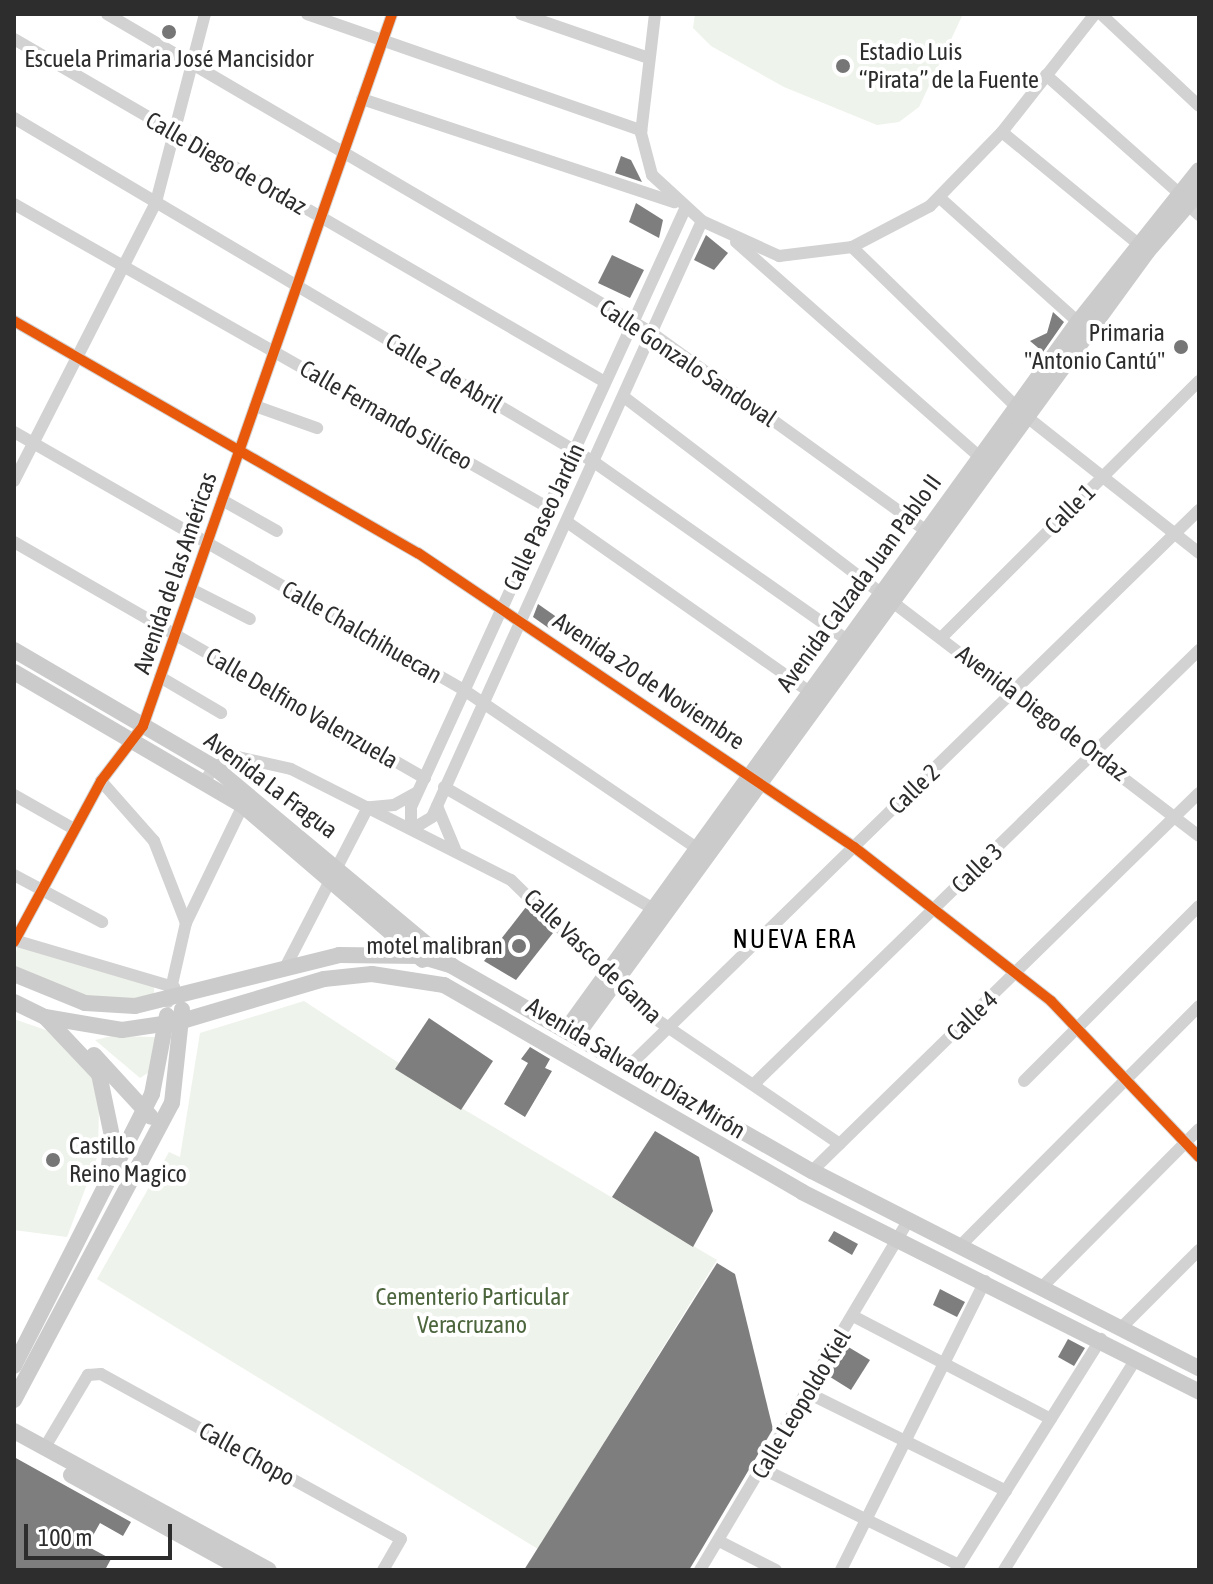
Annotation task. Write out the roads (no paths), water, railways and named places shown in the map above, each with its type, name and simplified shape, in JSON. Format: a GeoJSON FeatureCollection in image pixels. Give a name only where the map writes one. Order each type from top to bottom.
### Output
{"type":"FeatureCollection","features":[{"type":"Feature","properties":{"kind":"main road","name":"Avenida Calzada Juan Pablo II"},"geometry":{"type":"LineString","coordinates":[[934,537],[980,457],[1022,412],[1191,201],[1199,170]]}},
{"type":"Feature","properties":{"kind":"main road","name":"Avenida Calzada Juan Pablo II"},"geometry":{"type":"LineString","coordinates":[[571,1033],[934,537],[1022,412],[1078,322],[1137,243],[1191,201]]}},
{"type":"Feature","properties":{"kind":"main road","name":"Avenida Calzada Juan Pablo II"},"geometry":{"type":"LineString","coordinates":[[612,979],[654,909],[698,849],[757,779],[810,692],[854,645]]}},
{"type":"Feature","properties":{"kind":"main road","name":"Avenida La Fragua"},"geometry":{"type":"LineString","coordinates":[[14,650],[143,726],[245,799],[452,966],[469,995]]}},
{"type":"Feature","properties":{"kind":"main road","name":"Avenida La Fragua"},"geometry":{"type":"LineString","coordinates":[[14,672],[130,740],[210,774]]}},
{"type":"Feature","properties":{"kind":"main road","name":"Avenida La Fragua"},"geometry":{"type":"LineString","coordinates":[[335,872],[420,956],[444,985]]}},
{"type":"Feature","properties":{"kind":"main road","name":"Avenida Salvador Díaz Mirón"},"geometry":{"type":"LineString","coordinates":[[14,974],[85,1003],[175,990],[339,955],[420,956],[452,966],[812,1171],[962,1244],[1199,1368]]}},
{"type":"Feature","properties":{"kind":"main road","name":"Avenida Salvador Díaz Mirón"},"geometry":{"type":"LineString","coordinates":[[14,1002],[45,1017],[122,1030],[174,1022],[324,979],[372,974],[444,985],[469,995],[714,1144],[1101,1339],[1192,1389]]}},
{"type":"Feature","properties":{"kind":"main road"},"geometry":{"type":"LineString","coordinates":[[14,1400],[159,1124],[178,1080],[175,990]]}},
{"type":"Feature","properties":{"kind":"main road"},"geometry":{"type":"LineString","coordinates":[[45,1017],[104,1088],[112,1136],[107,1184]]}},
{"type":"Feature","properties":{"kind":"main road"},"geometry":{"type":"LineString","coordinates":[[14,1366],[144,1111],[162,1067],[174,1022]]}},
{"type":"Feature","properties":{"kind":"main road"},"geometry":{"type":"LineString","coordinates":[[63,1035],[120,1078],[144,1111],[159,1124]]}},
{"type":"Feature","properties":{"kind":"main road"},"geometry":{"type":"LineString","coordinates":[[714,1144],[727,1135],[759,1141]]}},
{"type":"Feature","properties":{"kind":"main road"},"geometry":{"type":"LineString","coordinates":[[14,1431],[269,1570]]}},
{"type":"Feature","properties":{"kind":"main road"},"geometry":{"type":"LineString","coordinates":[[14,1443],[244,1570]]}},
{"type":"Feature","properties":{"kind":"street","name":"Calle Gonzalo Sandoval"},"geometry":{"type":"LineString","coordinates":[[107,14],[652,333],[934,537]]}},
{"type":"Feature","properties":{"kind":"street"},"geometry":{"type":"LineString","coordinates":[[14,481],[156,202],[205,14]]}},
{"type":"Feature","properties":{"kind":"street"},"geometry":{"type":"LineString","coordinates":[[307,14],[641,130]]}},
{"type":"Feature","properties":{"kind":"street","name":"Avenida de las Américas"},"geometry":{"type":"LineString","coordinates":[[14,940],[101,781],[143,726],[392,14]]}},
{"type":"Feature","properties":{"kind":"street"},"geometry":{"type":"LineString","coordinates":[[521,14],[646,57]]}},
{"type":"Feature","properties":{"kind":"street"},"geometry":{"type":"LineString","coordinates":[[655,14],[646,57],[641,130],[652,175],[681,206],[702,221],[733,239],[779,256],[852,247],[895,229],[940,198],[1002,132],[1098,14],[1199,106]]}},
{"type":"Feature","properties":{"kind":"street","name":"Calle Diego de Ordaz"},"geometry":{"type":"LineString","coordinates":[[14,39],[605,382]]}},
{"type":"Feature","properties":{"kind":"street"},"geometry":{"type":"LineString","coordinates":[[1046,75],[1191,201]]}},
{"type":"Feature","properties":{"kind":"street"},"geometry":{"type":"LineString","coordinates":[[362,99],[681,206]]}},
{"type":"Feature","properties":{"kind":"street","name":"Calle 2 de Abril"},"geometry":{"type":"LineString","coordinates":[[14,118],[594,462],[854,645]]}},
{"type":"Feature","properties":{"kind":"street"},"geometry":{"type":"LineString","coordinates":[[1002,132],[1137,243]]}},
{"type":"Feature","properties":{"kind":"street"},"geometry":{"type":"LineString","coordinates":[[940,198],[1078,322]]}},
{"type":"Feature","properties":{"kind":"street","name":"Calle Fernando Silíceo"},"geometry":{"type":"LineString","coordinates":[[14,204],[549,508]]}},
{"type":"Feature","properties":{"kind":"street","name":"Calle Paseo Jardín"},"geometry":{"type":"LineString","coordinates":[[681,206],[634,323],[422,783],[409,815],[413,827],[427,824],[437,806],[702,221]]}},
{"type":"Feature","properties":{"kind":"street"},"geometry":{"type":"LineString","coordinates":[[733,239],[980,457]]}},
{"type":"Feature","properties":{"kind":"street"},"geometry":{"type":"LineString","coordinates":[[852,247],[1022,412],[1199,553]]}},
{"type":"Feature","properties":{"kind":"street","name":"Avenida 20 de Noviembre"},"geometry":{"type":"LineString","coordinates":[[14,321],[503,607],[854,847],[1017,973],[1080,1028],[1199,1157]]}},
{"type":"Feature","properties":{"kind":"street","name":"Calle 1"},"geometry":{"type":"LineString","coordinates":[[942,637],[1199,381]]}},
{"type":"Feature","properties":{"kind":"street"},"geometry":{"type":"LineString","coordinates":[[624,397],[889,597]]}},
{"type":"Feature","properties":{"kind":"street"},"geometry":{"type":"LineString","coordinates":[[255,406],[317,428]]}},
{"type":"Feature","properties":{"kind":"street","name":"Calle Chalchihuecan"},"geometry":{"type":"LineString","coordinates":[[14,432],[464,690],[698,849]]}},
{"type":"Feature","properties":{"kind":"street"},"geometry":{"type":"LineString","coordinates":[[222,500],[277,531]]}},
{"type":"Feature","properties":{"kind":"street","name":"Calle 2"},"geometry":{"type":"LineString","coordinates":[[628,1067],[1199,510]]}},
{"type":"Feature","properties":{"kind":"street"},"geometry":{"type":"LineString","coordinates":[[567,522],[810,692]]}},
{"type":"Feature","properties":{"kind":"street","name":"Calle Delfino Valenzuela"},"geometry":{"type":"LineString","coordinates":[[14,542],[422,783]]}},
{"type":"Feature","properties":{"kind":"street"},"geometry":{"type":"LineString","coordinates":[[191,589],[250,619]]}},
{"type":"Feature","properties":{"kind":"street","name":"Avenida Diego de Ordaz"},"geometry":{"type":"LineString","coordinates":[[889,597],[1096,753],[1199,836]]}},
{"type":"Feature","properties":{"kind":"street","name":"Calle 3"},"geometry":{"type":"LineString","coordinates":[[754,1084],[1199,650]]}},
{"type":"Feature","properties":{"kind":"street"},"geometry":{"type":"LineString","coordinates":[[160,677],[221,713]]}},
{"type":"Feature","properties":{"kind":"street","name":"Calle Vasco de Gama"},"geometry":{"type":"LineString","coordinates":[[210,774],[250,757],[413,827],[456,852],[535,899],[612,979],[668,1028],[840,1144]]}},
{"type":"Feature","properties":{"kind":"street"},"geometry":{"type":"LineString","coordinates":[[101,781],[154,841],[186,923]]}},
{"type":"Feature","properties":{"kind":"street"},"geometry":{"type":"LineString","coordinates":[[286,966],[368,807],[394,805],[422,783]]}},
{"type":"Feature","properties":{"kind":"street"},"geometry":{"type":"LineString","coordinates":[[444,787],[654,909]]}},
{"type":"Feature","properties":{"kind":"street","name":"Calle 4"},"geometry":{"type":"LineString","coordinates":[[812,1171],[1199,793]]}},
{"type":"Feature","properties":{"kind":"street"},"geometry":{"type":"LineString","coordinates":[[14,795],[74,829]]}},
{"type":"Feature","properties":{"kind":"street"},"geometry":{"type":"LineString","coordinates":[[14,940],[175,990],[186,923],[245,799]]}},
{"type":"Feature","properties":{"kind":"street"},"geometry":{"type":"LineString","coordinates":[[437,806],[456,852]]}},
{"type":"Feature","properties":{"kind":"street"},"geometry":{"type":"LineString","coordinates":[[14,875],[102,922]]}},
{"type":"Feature","properties":{"kind":"street"},"geometry":{"type":"LineString","coordinates":[[1024,1081],[1199,906]]}},
{"type":"Feature","properties":{"kind":"street"},"geometry":{"type":"LineString","coordinates":[[962,1244],[1199,1006]]}},
{"type":"Feature","properties":{"kind":"street"},"geometry":{"type":"LineString","coordinates":[[1043,1286],[1199,1129]]}},
{"type":"Feature","properties":{"kind":"street","name":"Calle Leopoldo Kiel"},"geometry":{"type":"LineString","coordinates":[[700,1570],[763,1469],[909,1219]]}},
{"type":"Feature","properties":{"kind":"street"},"geometry":{"type":"LineString","coordinates":[[1122,1327],[1199,1250]]}},
{"type":"Feature","properties":{"kind":"street"},"geometry":{"type":"LineString","coordinates":[[841,1570],[985,1281]]}},
{"type":"Feature","properties":{"kind":"street"},"geometry":{"type":"LineString","coordinates":[[853,1316],[1051,1419]]}},
{"type":"Feature","properties":{"kind":"street"},"geometry":{"type":"LineString","coordinates":[[763,1469],[957,1567],[1101,1339]]}},
{"type":"Feature","properties":{"kind":"street"},"geometry":{"type":"LineString","coordinates":[[1004,1570],[1136,1359]]}},
{"type":"Feature","properties":{"kind":"street"},"geometry":{"type":"LineString","coordinates":[[1192,1389],[1199,1368]]}},
{"type":"Feature","properties":{"kind":"street","name":"Calle Chopo"},"geometry":{"type":"LineString","coordinates":[[45,1447],[91,1373],[401,1539],[383,1570]]}},
{"type":"Feature","properties":{"kind":"street"},"geometry":{"type":"LineString","coordinates":[[808,1393],[1006,1491]]}},
{"type":"Feature","properties":{"kind":"street"},"geometry":{"type":"LineString","coordinates":[[719,1541],[776,1570]]}},
{"type":"Feature","properties":{"kind":"place","name":"Escuela Primaria José Mancisidor"},"geometry":{"type":"Point","coordinates":[169,32]}},
{"type":"Feature","properties":{"kind":"place","name":"Estadio Luis “Pirata” de la Fuente"},"geometry":{"type":"Point","coordinates":[843,66]}},
{"type":"Feature","properties":{"kind":"place","name":"Primaria \"Antonio Cantú\""},"geometry":{"type":"Point","coordinates":[1181,347]}},
{"type":"Feature","properties":{"kind":"place","name":"motel malibran"},"geometry":{"type":"Point","coordinates":[519,946]}},
{"type":"Feature","properties":{"kind":"place","name":"Castillo Reino Magico"},"geometry":{"type":"Point","coordinates":[53,1160]}},
{"type":"Feature","properties":{"kind":"district","name":"NUEVA ERA"},"geometry":{"type":"Point","coordinates":[795,940]}},
{"type":"Feature","properties":{"kind":"park label","name":"Cementerio Particular Veracruzano"},"geometry":{"type":"Point","coordinates":[472,1311]}}]}
